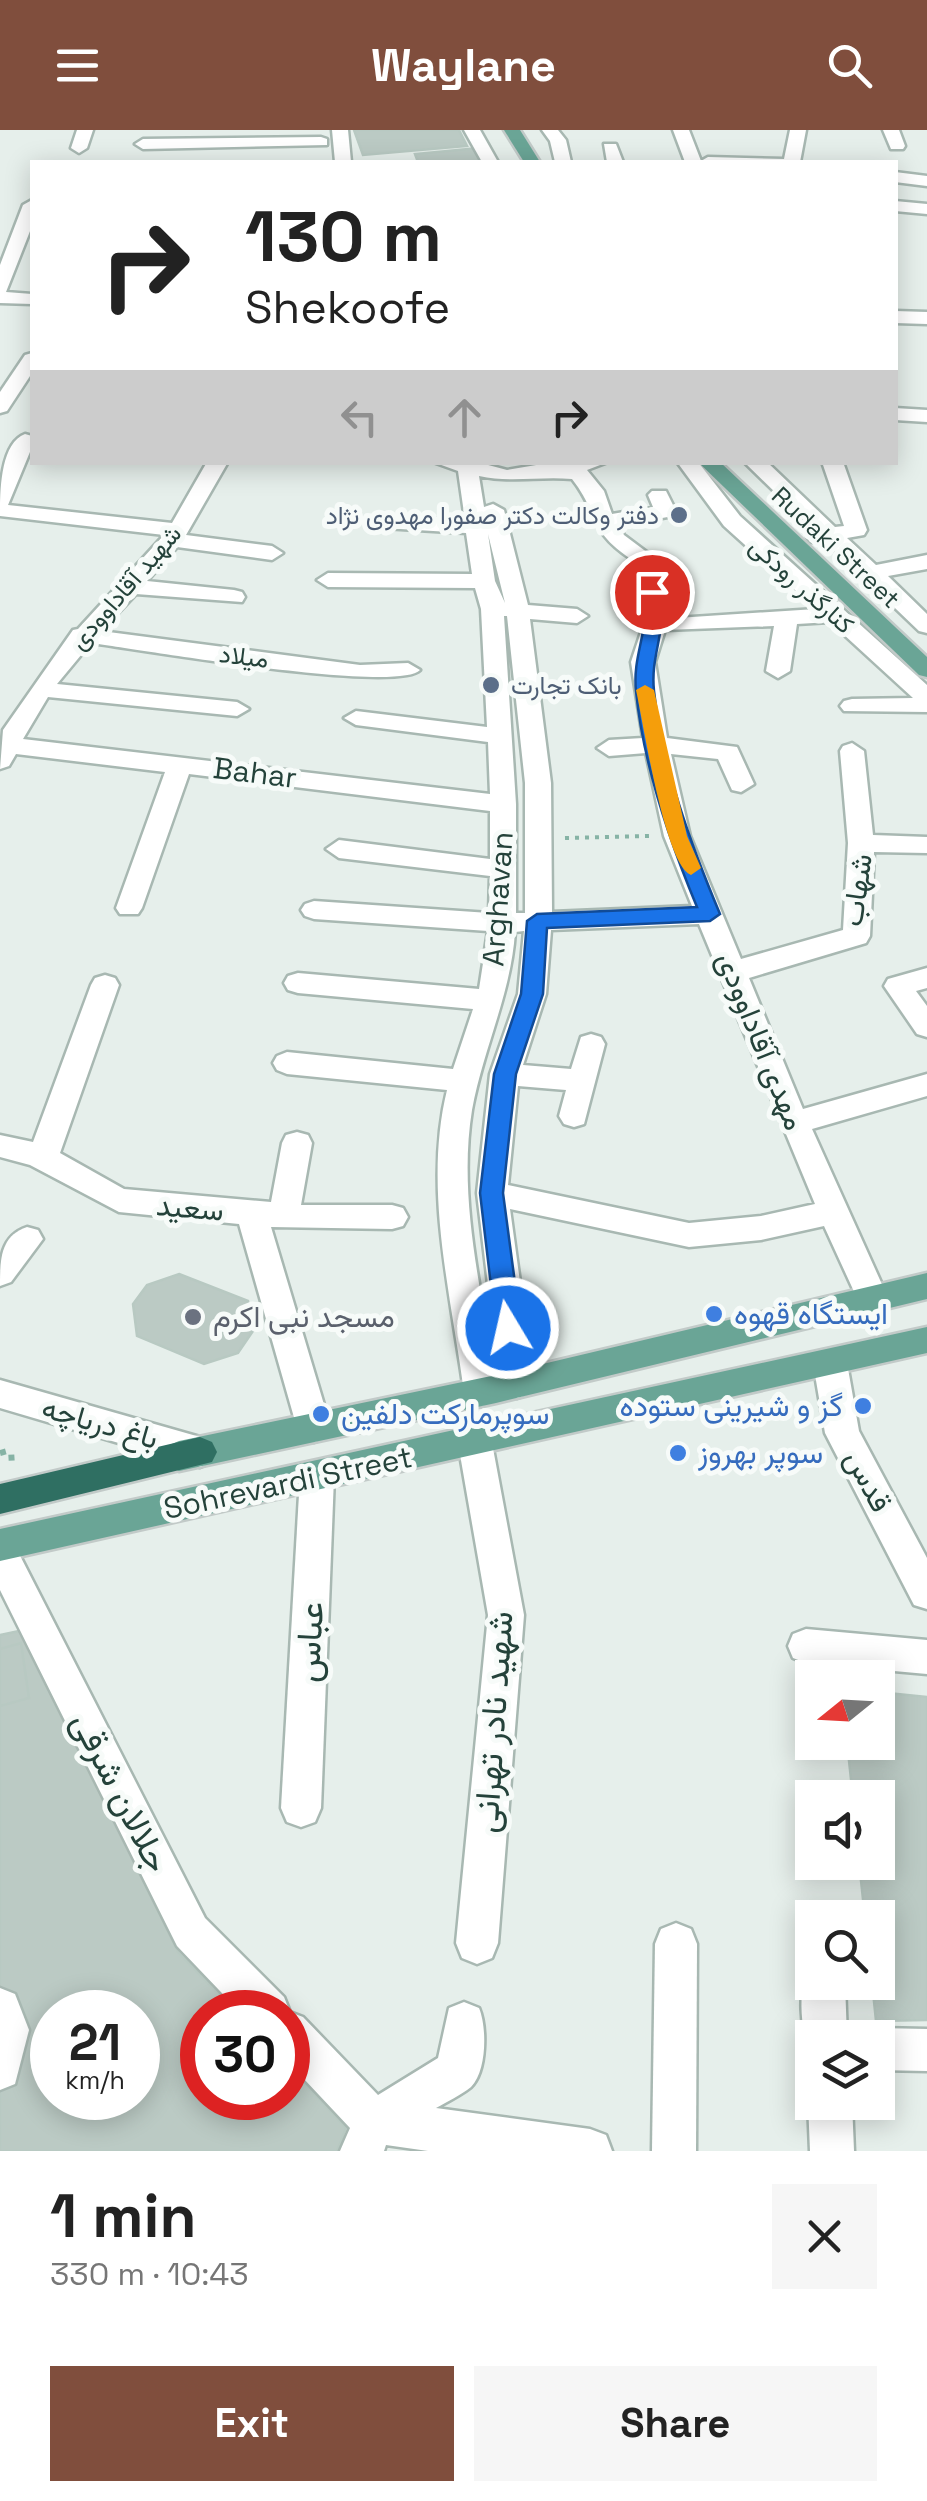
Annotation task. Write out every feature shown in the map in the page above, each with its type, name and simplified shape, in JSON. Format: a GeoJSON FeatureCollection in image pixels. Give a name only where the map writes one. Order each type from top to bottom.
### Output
{"type":"FeatureCollection","features":[{"type":"Feature","properties":{"kind":"highway"},"geometry":{"type":"LineString","coordinates":[[0,1499],[200,1452]]}},
{"type":"Feature","properties":{"kind":"main road"},"geometry":{"type":"LineString","coordinates":[[494,130],[524,160]]}},
{"type":"Feature","properties":{"kind":"main road"},"geometry":{"type":"LineString","coordinates":[[512,130],[524,160]]}},
{"type":"Feature","properties":{"kind":"main road","name":"Rudaki Street"},"geometry":{"type":"LineString","coordinates":[[711,465],[927,670]]}},
{"type":"Feature","properties":{"kind":"main road","name":"Rudaki Street"},"geometry":{"type":"LineString","coordinates":[[726,465],[927,646]]}},
{"type":"Feature","properties":{"kind":"main road","name":"Sohrevardi Street"},"geometry":{"type":"LineString","coordinates":[[0,1487],[200,1452],[518,1384],[927,1286]]}},
{"type":"Feature","properties":{"kind":"main road","name":"Sohrevardi Street"},"geometry":{"type":"LineString","coordinates":[[0,1549],[927,1340]]}},
{"type":"Feature","properties":{"kind":"street"},"geometry":{"type":"LineString","coordinates":[[79,148],[85,130]]}},
{"type":"Feature","properties":{"kind":"street"},"geometry":{"type":"LineString","coordinates":[[340,130],[343,160]]}},
{"type":"Feature","properties":{"kind":"street"},"geometry":{"type":"LineString","coordinates":[[472,130],[489,160]]}},
{"type":"Feature","properties":{"kind":"street"},"geometry":{"type":"LineString","coordinates":[[524,160],[561,156],[558,140],[550,130]]}},
{"type":"Feature","properties":{"kind":"street"},"geometry":{"type":"LineString","coordinates":[[681,130],[692,160]]}},
{"type":"Feature","properties":{"kind":"street"},"geometry":{"type":"LineString","coordinates":[[143,144],[321,136]]}},
{"type":"Feature","properties":{"kind":"street"},"geometry":{"type":"LineString","coordinates":[[897,158],[927,181]]}},
{"type":"Feature","properties":{"kind":"street"},"geometry":{"type":"LineString","coordinates":[[898,206],[927,209]]}},
{"type":"Feature","properties":{"kind":"street"},"geometry":{"type":"LineString","coordinates":[[0,288],[7,251],[30,210]]}},
{"type":"Feature","properties":{"kind":"street"},"geometry":{"type":"LineString","coordinates":[[0,297],[30,299]]}},
{"type":"Feature","properties":{"kind":"street"},"geometry":{"type":"LineString","coordinates":[[898,317],[927,318]]}},
{"type":"Feature","properties":{"kind":"street"},"geometry":{"type":"LineString","coordinates":[[0,406],[30,362]]}},
{"type":"Feature","properties":{"kind":"street"},"geometry":{"type":"LineString","coordinates":[[898,414],[927,416]]}},
{"type":"Feature","properties":{"kind":"street"},"geometry":{"type":"LineString","coordinates":[[0,440],[29,440],[0,501]]}},
{"type":"Feature","properties":{"kind":"street","name":"شهید آقاداوودی"},"geometry":{"type":"LineString","coordinates":[[6,740],[81,635],[174,535],[216,465]]}},
{"type":"Feature","properties":{"kind":"street"},"geometry":{"type":"LineString","coordinates":[[470,466],[507,476],[583,465]]}},
{"type":"Feature","properties":{"kind":"street","name":"کنارگذر رودکی"},"geometry":{"type":"LineString","coordinates":[[689,465],[732,522],[927,702]]}},
{"type":"Feature","properties":{"kind":"street"},"geometry":{"type":"LineString","coordinates":[[757,465],[927,626]]}},
{"type":"Feature","properties":{"kind":"street"},"geometry":{"type":"LineString","coordinates":[[805,540],[856,530],[833,465]]}},
{"type":"Feature","properties":{"kind":"street","name":"Arghavan"},"geometry":{"type":"LineString","coordinates":[[470,466],[477,527],[496,585],[503,804],[499,956],[456,1116],[456,1185],[481,1392]]}},
{"type":"Feature","properties":{"kind":"street","name":"Arghavan"},"geometry":{"type":"LineString","coordinates":[[470,466],[538,784],[541,886],[532,994],[505,1074],[492,1193],[518,1384]]}},
{"type":"Feature","properties":{"kind":"street"},"geometry":{"type":"LineString","coordinates":[[554,471],[579,474],[594,490],[615,539],[641,556],[657,616],[673,625],[836,614]]}},
{"type":"Feature","properties":{"kind":"street"},"geometry":{"type":"LineString","coordinates":[[606,522],[665,512],[659,495]]}},
{"type":"Feature","properties":{"kind":"street"},"geometry":{"type":"LineString","coordinates":[[0,510],[272,553]]}},
{"type":"Feature","properties":{"kind":"street"},"geometry":{"type":"LineString","coordinates":[[385,522],[477,527]]}},
{"type":"Feature","properties":{"kind":"street"},"geometry":{"type":"LineString","coordinates":[[871,572],[927,562]]}},
{"type":"Feature","properties":{"kind":"street"},"geometry":{"type":"LineString","coordinates":[[328,580],[496,585],[577,616]]}},
{"type":"Feature","properties":{"kind":"street"},"geometry":{"type":"LineString","coordinates":[[128,586],[234,598]]}},
{"type":"Feature","properties":{"kind":"street","name":"مهدی آقاداوودی"},"geometry":{"type":"LineString","coordinates":[[657,616],[643,662],[645,694],[677,836],[794,1123],[873,1300]]}},
{"type":"Feature","properties":{"kind":"street"},"geometry":{"type":"LineString","coordinates":[[778,671],[787,618]]}},
{"type":"Feature","properties":{"kind":"street","name":"میلاد"},"geometry":{"type":"LineString","coordinates":[[81,635],[361,659],[408,670]]}},
{"type":"Feature","properties":{"kind":"street"},"geometry":{"type":"LineString","coordinates":[[40,690],[237,708]]}},
{"type":"Feature","properties":{"kind":"street"},"geometry":{"type":"LineString","coordinates":[[852,706],[927,702]]}},
{"type":"Feature","properties":{"kind":"street"},"geometry":{"type":"LineString","coordinates":[[356,718],[499,736]]}},
{"type":"Feature","properties":{"kind":"street","name":"Bahar"},"geometry":{"type":"LineString","coordinates":[[6,740],[503,804]]}},
{"type":"Feature","properties":{"kind":"street"},"geometry":{"type":"LineString","coordinates":[[609,748],[656,744],[728,752],[741,784]]}},
{"type":"Feature","properties":{"kind":"street"},"geometry":{"type":"LineString","coordinates":[[852,751],[861,843]]}},
{"type":"Feature","properties":{"kind":"street"},"geometry":{"type":"LineString","coordinates":[[129,908],[180,764]]}},
{"type":"Feature","properties":{"kind":"street","name":"شهاب"},"geometry":{"type":"LineString","coordinates":[[732,974],[752,964],[856,936],[861,843],[927,845]]}},
{"type":"Feature","properties":{"kind":"street"},"geometry":{"type":"LineString","coordinates":[[339,850],[502,869]]}},
{"type":"Feature","properties":{"kind":"street"},"geometry":{"type":"LineString","coordinates":[[314,910],[501,923],[710,914]]}},
{"type":"Feature","properties":{"kind":"street"},"geometry":{"type":"LineString","coordinates":[[927,978],[898,986],[927,1028]]}},
{"type":"Feature","properties":{"kind":"street"},"geometry":{"type":"LineString","coordinates":[[298,983],[488,1000]]}},
{"type":"Feature","properties":{"kind":"street"},"geometry":{"type":"LineString","coordinates":[[43,1158],[105,985]]}},
{"type":"Feature","properties":{"kind":"street"},"geometry":{"type":"LineString","coordinates":[[574,1116],[591,1044]]}},
{"type":"Feature","properties":{"kind":"street"},"geometry":{"type":"LineString","coordinates":[[287,1063],[464,1081]]}},
{"type":"Feature","properties":{"kind":"street"},"geometry":{"type":"LineString","coordinates":[[505,1074],[580,1080]]}},
{"type":"Feature","properties":{"kind":"street"},"geometry":{"type":"LineString","coordinates":[[794,1123],[927,1085]]}},
{"type":"Feature","properties":{"kind":"street"},"geometry":{"type":"LineString","coordinates":[[297,1143],[268,1215],[314,1428]]}},
{"type":"Feature","properties":{"kind":"street","name":"سعید"},"geometry":{"type":"LineString","coordinates":[[0,1146],[43,1158],[119,1200],[268,1215],[392,1217]]}},
{"type":"Feature","properties":{"kind":"street"},"geometry":{"type":"LineString","coordinates":[[492,1193],[689,1234],[760,1228],[834,1212]]}},
{"type":"Feature","properties":{"kind":"street"},"geometry":{"type":"LineString","coordinates":[[0,1272],[27,1239]]}},
{"type":"Feature","properties":{"kind":"street","name":"قدس"},"geometry":{"type":"LineString","coordinates":[[830,1363],[842,1433],[927,1593]]}},
{"type":"Feature","properties":{"kind":"street","name":"باغ دریاچه"},"geometry":{"type":"LineString","coordinates":[[0,1394],[200,1452]]}},
{"type":"Feature","properties":{"kind":"street","name":"شهید نادر تهرانی"},"geometry":{"type":"LineString","coordinates":[[475,1443],[506,1615],[476,1943]]}},
{"type":"Feature","properties":{"kind":"street","name":"عباس"},"geometry":{"type":"LineString","coordinates":[[301,1808],[317,1477]]}},
{"type":"Feature","properties":{"kind":"street","name":"جلالان شرقی"},"geometry":{"type":"LineString","coordinates":[[0,1549],[191,1932],[248,1990]]}},
{"type":"Feature","properties":{"kind":"street"},"geometry":{"type":"LineString","coordinates":[[806,1646],[927,1657]]}},
{"type":"Feature","properties":{"kind":"street"},"geometry":{"type":"LineString","coordinates":[[674,2151],[676,1944]]}},
{"type":"Feature","properties":{"kind":"street"},"geometry":{"type":"LineString","coordinates":[[0,2009],[8,2030],[0,2069]]}},
{"type":"Feature","properties":{"kind":"street"},"geometry":{"type":"LineString","coordinates":[[368,2136],[458,2070],[464,2023]]}},
{"type":"Feature","properties":{"kind":"street"},"geometry":{"type":"LineString","coordinates":[[895,2049],[927,2050]]}},
{"type":"Feature","properties":{"kind":"street"},"geometry":{"type":"LineString","coordinates":[[310,2061],[368,2136],[586,2151]]}},
{"type":"Feature","properties":{"kind":"street"},"geometry":{"type":"LineString","coordinates":[[831,2120],[832,2151]]}},
{"type":"Feature","properties":{"kind":"path"},"geometry":{"type":"LineString","coordinates":[[540,839],[677,836]]}},
{"type":"Feature","properties":{"kind":"path"},"geometry":{"type":"LineString","coordinates":[[0,1452],[12,1450]]}},
{"type":"Feature","properties":{"kind":"building"},"geometry":{"type":"Polygon","coordinates":[[[354,130],[459,130],[467,146],[363,155],[354,130]]]}},
{"type":"Feature","properties":{"kind":"building"},"geometry":{"type":"Polygon","coordinates":[[[478,148],[485,160],[417,160],[415,154],[478,148]]]}},
{"type":"Feature","properties":{"kind":"building","name":"مسجد نبی اکرم"},"geometry":{"type":"Polygon","coordinates":[[[179,1274],[248,1301],[253,1331],[238,1353],[204,1364],[137,1336],[133,1304],[147,1285],[179,1274]]]}},
{"type":"Feature","properties":{"kind":"building"},"geometry":{"type":"Polygon","coordinates":[[[24,1630],[178,1952],[215,1990],[180,1990],[180,2120],[310,2120],[310,2090],[346,2128],[337,2151],[0,2151],[0,1635],[24,1630]]]}},
{"type":"Feature","properties":{"kind":"building"},"geometry":{"type":"Polygon","coordinates":[[[21,1643],[29,1698],[0,1706],[0,1649],[21,1643]]]}},
{"type":"Feature","properties":{"kind":"building"},"geometry":{"type":"Polygon","coordinates":[[[895,1694],[927,1697],[927,2020],[876,2020],[874,2000],[895,2000],[895,1900],[863,1900],[861,1880],[895,1880],[895,1780],[851,1780],[849,1760],[895,1760],[895,1694]]]}},
{"type":"Feature","properties":{"kind":"slow traffic"},"geometry":{"type":"LineString","coordinates":[[645,690],[677,836],[691,868]]}},
{"type":"Feature","properties":{"kind":"place","name":"دفتر وکالت دکتر صفورا مهدوی نژاد"},"geometry":{"type":"Point","coordinates":[679,515]}},
{"type":"Feature","properties":{"kind":"place","name":"بانک تجارت"},"geometry":{"type":"Point","coordinates":[491,685]}},
{"type":"Feature","properties":{"kind":"place","name":"ایستگاه قهوه"},"geometry":{"type":"Point","coordinates":[714,1314]}},
{"type":"Feature","properties":{"kind":"place","name":"مسجد نبی اکرم"},"geometry":{"type":"Point","coordinates":[193,1317]}},
{"type":"Feature","properties":{"kind":"place","name":"گز و شیرینی ستوده"},"geometry":{"type":"Point","coordinates":[863,1406]}},
{"type":"Feature","properties":{"kind":"place","name":"سوپرمارکت دلفین"},"geometry":{"type":"Point","coordinates":[321,1414]}},
{"type":"Feature","properties":{"kind":"place","name":"سوپر بهروز"},"geometry":{"type":"Point","coordinates":[678,1453]}},
{"type":"Feature","properties":{"kind":"route"},"geometry":{"type":"LineString","coordinates":[[508,1328],[492,1193],[505,1074],[532,994],[537,921],[710,914],[677,836],[645,694],[643,662],[657,616],[652,592]]}}]}
